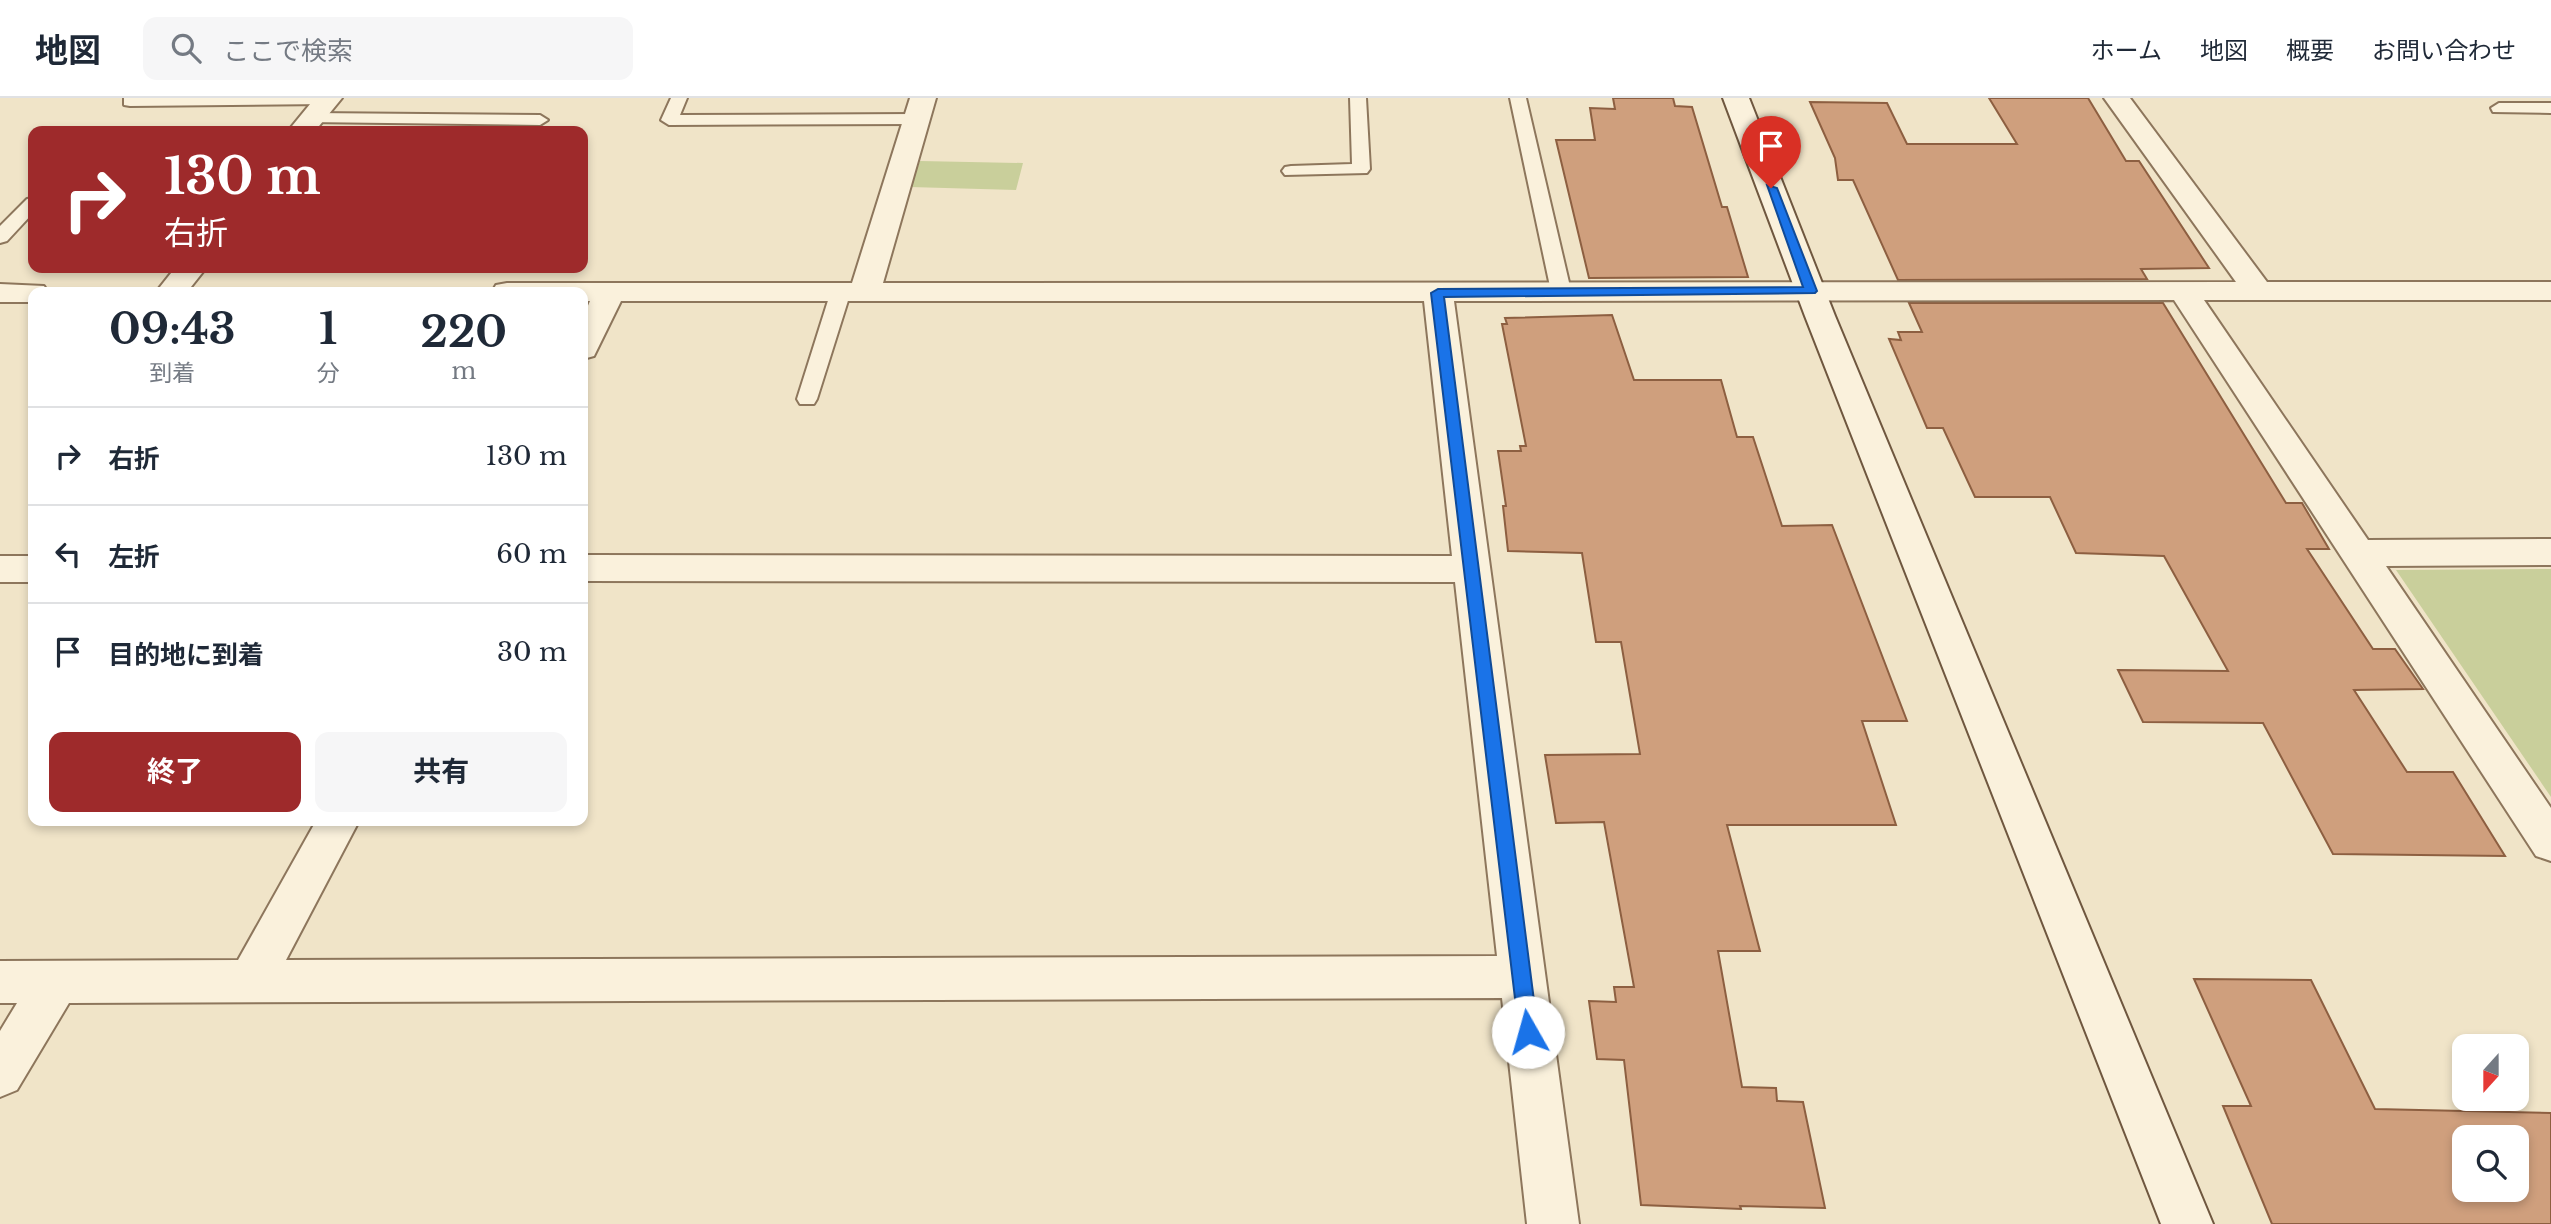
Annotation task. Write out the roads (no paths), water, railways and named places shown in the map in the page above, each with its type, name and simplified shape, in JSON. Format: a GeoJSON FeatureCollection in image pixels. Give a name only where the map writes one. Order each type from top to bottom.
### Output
{"type":"FeatureCollection","features":[{"type":"Feature","properties":{"kind":"street"},"geometry":{"type":"LineString","coordinates":[[1736,98],[1811,291],[2187,1224]]}},
{"type":"Feature","properties":{"kind":"street"},"geometry":{"type":"LineString","coordinates":[[2117,98],[2257,290]]}},
{"type":"Feature","properties":{"kind":"street"},"geometry":{"type":"LineString","coordinates":[[853,291],[919,109]]}},
{"type":"Feature","properties":{"kind":"street"},"geometry":{"type":"LineString","coordinates":[[175,287],[187,273]]}},
{"type":"Feature","properties":{"kind":"street"},"geometry":{"type":"LineString","coordinates":[[2182,290],[2551,842]]}},
{"type":"Feature","properties":{"kind":"street"},"geometry":{"type":"LineString","coordinates":[[588,292],[2551,291]]}},
{"type":"Feature","properties":{"kind":"street"},"geometry":{"type":"LineString","coordinates":[[588,338],[610,292]]}},
{"type":"Feature","properties":{"kind":"street"},"geometry":{"type":"LineString","coordinates":[[0,293],[28,293]]}},
{"type":"Feature","properties":{"kind":"street"},"geometry":{"type":"LineString","coordinates":[[1438,293],[1553,1224]]}},
{"type":"Feature","properties":{"kind":"street"},"geometry":{"type":"LineString","coordinates":[[2356,553],[2551,552]]}},
{"type":"Feature","properties":{"kind":"street"},"geometry":{"type":"LineString","coordinates":[[588,568],[1471,569]]}},
{"type":"Feature","properties":{"kind":"street"},"geometry":{"type":"LineString","coordinates":[[0,569],[28,569]]}},
{"type":"Feature","properties":{"kind":"street"},"geometry":{"type":"LineString","coordinates":[[250,982],[335,826]]}},
{"type":"Feature","properties":{"kind":"street"},"geometry":{"type":"LineString","coordinates":[[0,982],[1522,977]]}},
{"type":"Feature","properties":{"kind":"street"},"geometry":{"type":"LineString","coordinates":[[0,1074],[55,982]]}},
{"type":"Feature","properties":{"kind":"lane"},"geometry":{"type":"LineString","coordinates":[[680,98],[668,120],[919,109]]}},
{"type":"Feature","properties":{"kind":"lane"},"geometry":{"type":"LineString","coordinates":[[1291,171],[1361,169],[1358,98]]}},
{"type":"Feature","properties":{"kind":"lane"},"geometry":{"type":"LineString","coordinates":[[1518,98],[1561,291]]}},
{"type":"Feature","properties":{"kind":"lane"},"geometry":{"type":"LineString","coordinates":[[130,101],[537,126],[549,104]]}},
{"type":"Feature","properties":{"kind":"lane"},"geometry":{"type":"LineString","coordinates":[[2499,108],[2551,108]]}},
{"type":"Feature","properties":{"kind":"lane"},"geometry":{"type":"LineString","coordinates":[[0,237],[28,208]]}},
{"type":"Feature","properties":{"kind":"lane"},"geometry":{"type":"LineString","coordinates":[[807,399],[853,291]]}}]}
